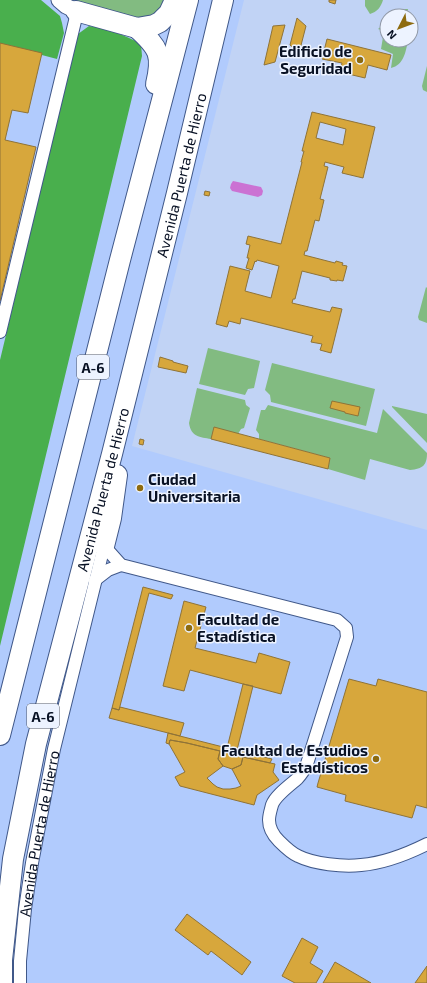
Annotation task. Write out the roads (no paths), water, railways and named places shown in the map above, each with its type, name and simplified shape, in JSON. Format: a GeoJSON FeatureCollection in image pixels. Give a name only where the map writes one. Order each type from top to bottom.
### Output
{"type":"FeatureCollection","features":[{"type":"Feature","properties":{"kind":"highway"},"geometry":{"type":"LineString","coordinates":[[76,11],[137,28],[154,25],[160,22],[169,13],[175,0]]}},
{"type":"Feature","properties":{"kind":"highway","name":"A-6"},"geometry":{"type":"LineString","coordinates":[[0,735],[120,260],[188,0]]}},
{"type":"Feature","properties":{"kind":"highway","name":"Avenida Puerta de Hierro"},"geometry":{"type":"LineString","coordinates":[[2,983],[3,952],[13,859],[36,744],[112,454],[179,186],[223,0]]}},
{"type":"Feature","properties":{"kind":"highway"},"geometry":{"type":"LineString","coordinates":[[120,260],[118,239],[160,62],[154,46],[137,28]]}},
{"type":"Feature","properties":{"kind":"highway"},"geometry":{"type":"LineString","coordinates":[[104,546],[111,518],[117,476],[112,454]]}},
{"type":"Feature","properties":{"kind":"street"},"geometry":{"type":"LineString","coordinates":[[0,332],[75,21],[76,11],[66,6],[59,0]]}},
{"type":"Feature","properties":{"kind":"street"},"geometry":{"type":"LineString","coordinates":[[104,546],[121,565],[336,620],[346,628],[347,637],[306,767],[298,778],[284,790],[273,803],[269,819],[271,829],[276,838],[298,857],[320,863],[341,866],[361,865],[381,861],[402,855],[427,844]]}},
{"type":"Feature","properties":{"kind":"street","name":"Avenida Puerta de Hierro"},"geometry":{"type":"LineString","coordinates":[[20,983],[20,961],[25,909],[32,863],[54,749],[104,546]]}},
{"type":"Feature","properties":{"kind":"street"},"geometry":{"type":"LineString","coordinates":[[95,580],[108,570],[121,565]]}},
{"type":"Feature","properties":{"kind":"place","name":"Edificio de Seguridad"},"geometry":{"type":"Point","coordinates":[360,60]}},
{"type":"Feature","properties":{"kind":"place","name":"Ciudad Universitaria"},"geometry":{"type":"Point","coordinates":[140,488]}},
{"type":"Feature","properties":{"kind":"place","name":"Facultad de Estadística"},"geometry":{"type":"Point","coordinates":[189,628]}},
{"type":"Feature","properties":{"kind":"place","name":"Facultad de Estudios Estadísticos"},"geometry":{"type":"Point","coordinates":[376,759]}}]}
